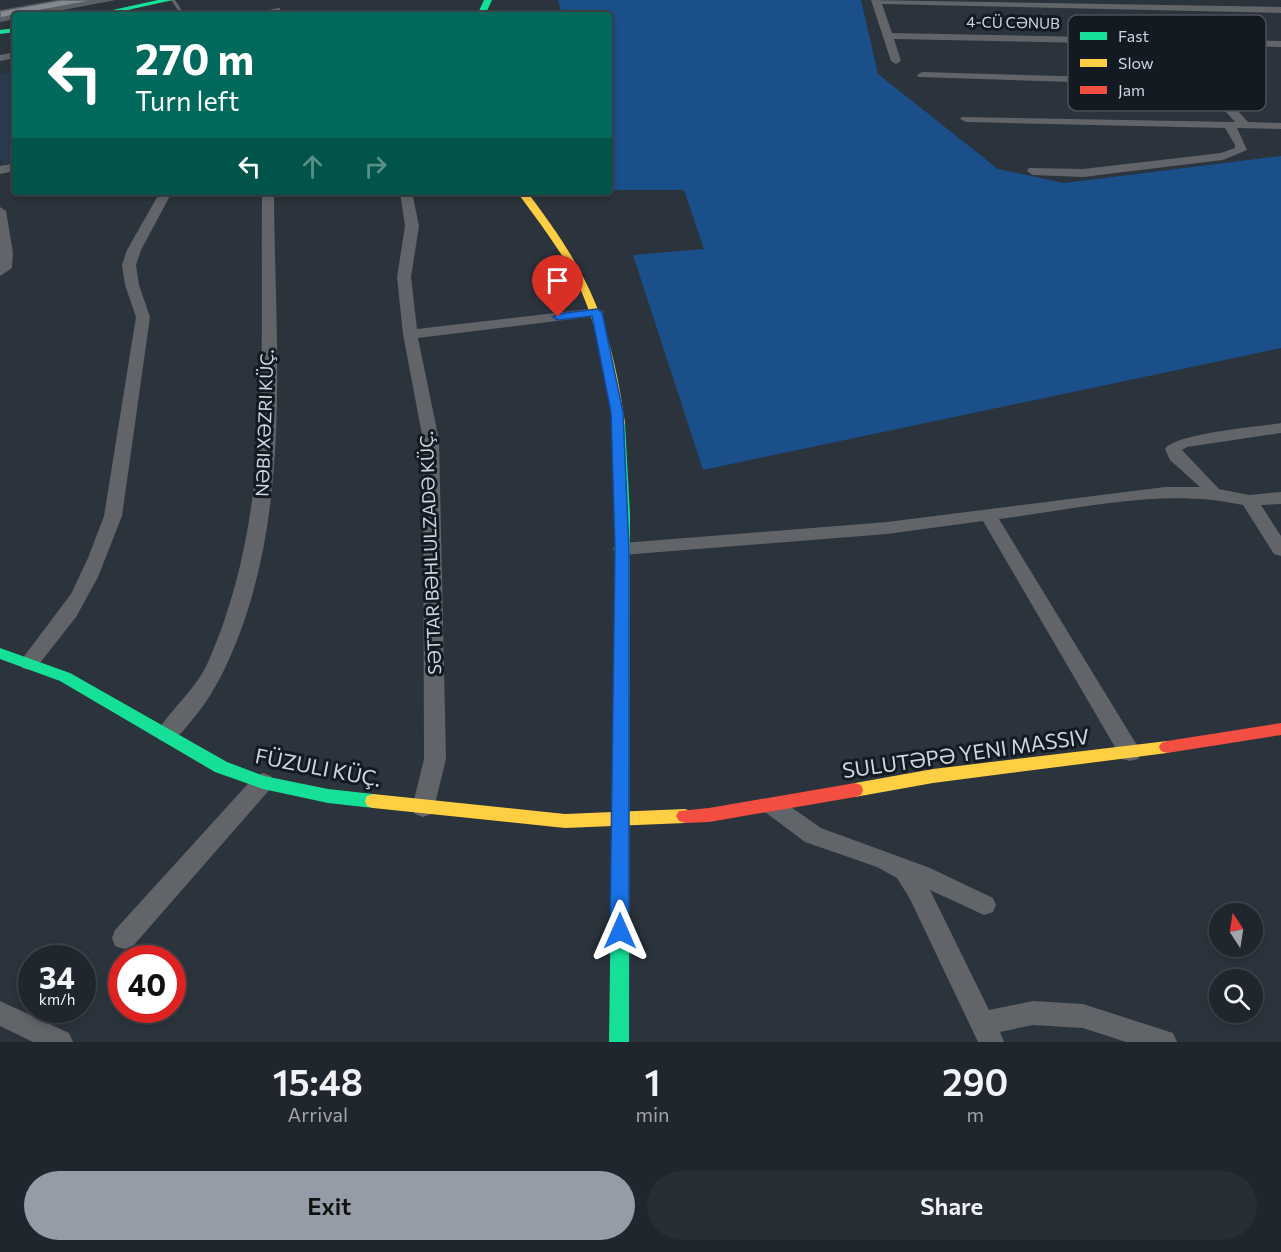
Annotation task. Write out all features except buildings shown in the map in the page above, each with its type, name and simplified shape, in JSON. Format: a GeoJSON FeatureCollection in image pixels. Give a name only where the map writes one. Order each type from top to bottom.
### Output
{"type":"FeatureCollection","features":[{"type":"Feature","properties":{"kind":"street"},"geometry":{"type":"LineString","coordinates":[[109,12],[171,0]]}},
{"type":"Feature","properties":{"kind":"street"},"geometry":{"type":"LineString","coordinates":[[896,61],[877,1],[1281,10]]}},
{"type":"Feature","properties":{"kind":"street","name":"4-CÜ CƏNUB"},"geometry":{"type":"LineString","coordinates":[[888,36],[1068,40]]}},
{"type":"Feature","properties":{"kind":"street","name":"4-CÜ CƏNUB"},"geometry":{"type":"LineString","coordinates":[[1266,44],[1281,44]]}},
{"type":"Feature","properties":{"kind":"street"},"geometry":{"type":"LineString","coordinates":[[922,75],[1068,79]]}},
{"type":"Feature","properties":{"kind":"street"},"geometry":{"type":"LineString","coordinates":[[1232,111],[1245,126]]}},
{"type":"Feature","properties":{"kind":"street"},"geometry":{"type":"LineString","coordinates":[[966,119],[1281,126]]}},
{"type":"Feature","properties":{"kind":"street"},"geometry":{"type":"LineString","coordinates":[[1033,171],[1083,173],[1229,155],[1241,150],[1241,145],[1229,125]]}},
{"type":"Feature","properties":{"kind":"street"},"geometry":{"type":"LineString","coordinates":[[29,663],[57,631],[81,597],[104,545],[112,516],[143,317],[142,307],[132,285],[129,265],[134,250],[164,195]]}},
{"type":"Feature","properties":{"kind":"street","name":"SƏTTAR BƏHLULZADƏ KÜÇ."},"geometry":{"type":"LineString","coordinates":[[407,195],[412,226],[405,277],[410,334],[430,440],[435,759],[423,808]]}},
{"type":"Feature","properties":{"kind":"street"},"geometry":{"type":"LineString","coordinates":[[524,195],[576,266],[597,312],[617,412],[622,549],[619,1042]]}},
{"type":"Feature","properties":{"kind":"street","name":"NƏBI XƏZRI KÜÇ."},"geometry":{"type":"LineString","coordinates":[[167,734],[192,705],[218,664],[246,589],[262,510],[267,456],[268,197]]}},
{"type":"Feature","properties":{"kind":"street"},"geometry":{"type":"LineString","coordinates":[[0,211],[6,253],[5,268],[0,272]]}},
{"type":"Feature","properties":{"kind":"street"},"geometry":{"type":"LineString","coordinates":[[410,334],[597,312]]}},
{"type":"Feature","properties":{"kind":"street"},"geometry":{"type":"LineString","coordinates":[[1212,493],[1209,486],[1176,456],[1173,449],[1182,443],[1281,428]]}},
{"type":"Feature","properties":{"kind":"street"},"geometry":{"type":"LineString","coordinates":[[622,549],[887,528],[1146,494],[1212,493],[1249,501],[1281,498]]}},
{"type":"Feature","properties":{"kind":"street"},"geometry":{"type":"LineString","coordinates":[[1249,501],[1281,550]]}},
{"type":"Feature","properties":{"kind":"street"},"geometry":{"type":"LineString","coordinates":[[988,515],[1130,753]]}},
{"type":"Feature","properties":{"kind":"street","name":"FÜZULI KÜÇ."},"geometry":{"type":"LineString","coordinates":[[0,653],[65,677],[220,766],[262,782],[328,796],[423,808],[565,821],[620,820]]}},
{"type":"Feature","properties":{"kind":"street","name":"SULUTƏPƏ YENI MASSIV"},"geometry":{"type":"LineString","coordinates":[[620,820],[709,815],[774,806],[933,776],[1130,753],[1281,729]]}},
{"type":"Feature","properties":{"kind":"street"},"geometry":{"type":"LineString","coordinates":[[124,938],[262,782]]}},
{"type":"Feature","properties":{"kind":"street"},"geometry":{"type":"LineString","coordinates":[[774,806],[813,835],[885,860],[905,871],[922,874],[984,905]]}},
{"type":"Feature","properties":{"kind":"street"},"geometry":{"type":"LineString","coordinates":[[905,871],[919,892],[986,1033],[1033,1013],[1083,1016],[1164,1042]]}},
{"type":"Feature","properties":{"kind":"street"},"geometry":{"type":"LineString","coordinates":[[0,1013],[25,1035],[60,1042]]}},
{"type":"Feature","properties":{"kind":"lane"},"geometry":{"type":"LineString","coordinates":[[171,0],[181,12]]}},
{"type":"Feature","properties":{"kind":"lane"},"geometry":{"type":"LineString","coordinates":[[264,12],[278,9]]}},
{"type":"Feature","properties":{"kind":"shaded area"},"geometry":{"type":"Polygon","coordinates":[[[558,0],[861,0],[878,74],[998,169],[1064,183],[1281,156],[1281,348],[703,470],[633,255],[704,249],[684,190],[612,190],[612,12],[561,12],[558,0]]]}},
{"type":"Feature","properties":{"kind":"shaded area"},"geometry":{"type":"Polygon","coordinates":[[[12,72],[12,162],[3,164],[0,156],[0,74],[12,72]]]}},
{"type":"Feature","properties":{"kind":"traffic: fast"},"geometry":{"type":"LineString","coordinates":[[109,12],[169,0]]}},
{"type":"Feature","properties":{"kind":"traffic: fast"},"geometry":{"type":"LineString","coordinates":[[482,12],[488,0]]}},
{"type":"Feature","properties":{"kind":"traffic: fast"},"geometry":{"type":"LineString","coordinates":[[0,32],[12,30]]}},
{"type":"Feature","properties":{"kind":"traffic: fast"},"geometry":{"type":"LineString","coordinates":[[619,423],[623,515],[619,1042]]}},
{"type":"Feature","properties":{"kind":"traffic: fast"},"geometry":{"type":"LineString","coordinates":[[0,653],[65,677],[221,767],[263,782],[328,796],[373,801]]}},
{"type":"Feature","properties":{"kind":"traffic: slow"},"geometry":{"type":"LineString","coordinates":[[524,195],[562,248],[590,299],[608,355],[619,423]]}},
{"type":"Feature","properties":{"kind":"traffic: slow"},"geometry":{"type":"LineString","coordinates":[[855,790],[933,776],[1167,747]]}},
{"type":"Feature","properties":{"kind":"traffic: slow"},"geometry":{"type":"LineString","coordinates":[[373,801],[565,821],[685,816]]}},
{"type":"Feature","properties":{"kind":"traffic: jam"},"geometry":{"type":"LineString","coordinates":[[1167,747],[1281,729]]}},
{"type":"Feature","properties":{"kind":"traffic: jam"},"geometry":{"type":"LineString","coordinates":[[685,816],[709,815],[855,790]]}},
{"type":"Feature","properties":{"kind":"route"},"geometry":{"type":"LineString","coordinates":[[558,317],[597,312],[617,412],[621,463],[622,549],[620,931]]}}]}
